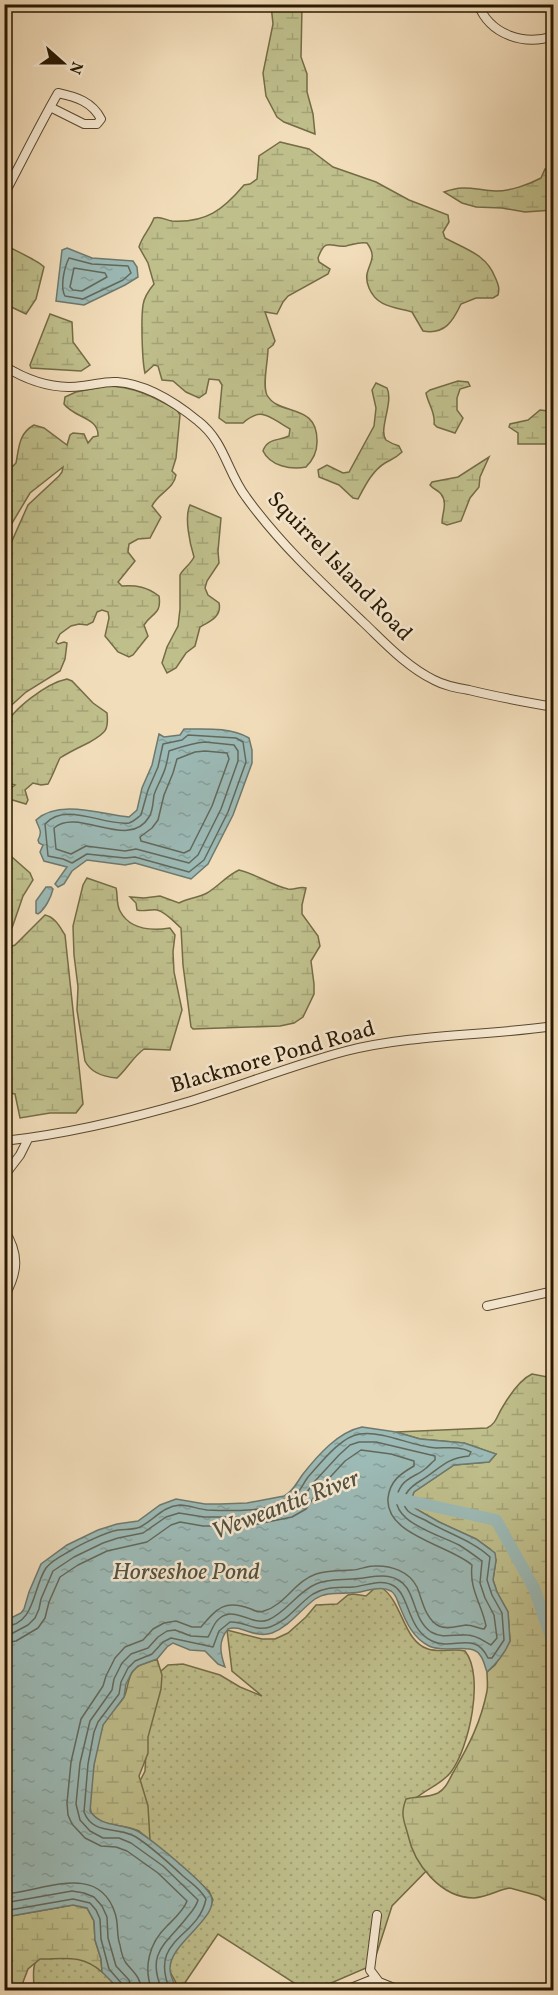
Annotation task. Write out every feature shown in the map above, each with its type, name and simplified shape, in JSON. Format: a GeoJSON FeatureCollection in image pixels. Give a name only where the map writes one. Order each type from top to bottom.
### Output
{"type":"FeatureCollection","features":[{"type":"Feature","properties":{"kind":"street"},"geometry":{"type":"LineString","coordinates":[[478,4],[490,23],[506,34],[531,40],[554,36]]}},
{"type":"Feature","properties":{"kind":"street"},"geometry":{"type":"LineString","coordinates":[[4,195],[50,107],[58,93],[87,102],[96,110],[101,119],[97,124],[84,124],[50,107]]}},
{"type":"Feature","properties":{"kind":"street","name":"Squirrel Island Road"},"geometry":{"type":"LineString","coordinates":[[4,366],[35,382],[50,386],[84,386],[100,382],[117,382],[137,386],[157,394],[199,421],[214,435],[244,495],[276,533],[394,652],[422,674],[447,686],[513,701],[554,707]]}},
{"type":"Feature","properties":{"kind":"street","name":"Blackmore Pond Road"},"geometry":{"type":"LineString","coordinates":[[4,1141],[138,1115],[190,1101],[296,1065],[349,1050],[397,1042],[554,1026]]}},
{"type":"Feature","properties":{"kind":"street"},"geometry":{"type":"LineString","coordinates":[[4,1176],[20,1155],[28,1138]]}},
{"type":"Feature","properties":{"kind":"street"},"geometry":{"type":"LineString","coordinates":[[4,1230],[10,1238],[17,1262],[14,1276],[4,1297]]}},
{"type":"Feature","properties":{"kind":"street"},"geometry":{"type":"LineString","coordinates":[[487,1306],[554,1291]]}},
{"type":"Feature","properties":{"kind":"street"},"geometry":{"type":"LineString","coordinates":[[377,1915],[370,1970],[379,1982],[399,1990]]}},
{"type":"Feature","properties":{"kind":"street"},"geometry":{"type":"LineString","coordinates":[[346,1990],[376,1978]]}},
{"type":"Feature","properties":{"kind":"green space"},"geometry":{"type":"Polygon","coordinates":[[[271,5],[303,5],[301,57],[307,74],[307,92],[315,134],[277,117],[266,96],[263,73],[273,24],[271,5]]]}},
{"type":"Feature","properties":{"kind":"green space"},"geometry":{"type":"Polygon","coordinates":[[[280,142],[309,149],[333,167],[376,182],[409,200],[448,215],[449,222],[443,232],[445,238],[480,257],[491,269],[499,288],[498,295],[493,298],[476,298],[461,304],[455,316],[443,329],[423,331],[412,312],[381,303],[372,294],[367,274],[372,252],[367,243],[346,246],[326,245],[318,258],[319,262],[330,269],[328,274],[288,296],[277,314],[265,312],[275,341],[268,349],[265,379],[267,395],[280,406],[305,415],[316,429],[317,446],[314,456],[306,467],[300,468],[282,466],[271,460],[263,451],[270,442],[289,436],[290,429],[262,414],[243,423],[226,423],[219,418],[222,385],[219,380],[209,379],[206,393],[199,398],[186,392],[173,381],[162,380],[158,366],[154,365],[145,373],[143,350],[144,299],[154,284],[148,263],[139,247],[154,218],[184,221],[195,220],[213,213],[229,201],[244,185],[257,179],[259,156],[280,142]]]}},
{"type":"Feature","properties":{"kind":"green space"},"geometry":{"type":"Polygon","coordinates":[[[549,166],[553,166],[553,210],[525,212],[476,207],[462,203],[444,192],[464,188],[496,191],[513,189],[541,178],[549,166]]]}},
{"type":"Feature","properties":{"kind":"green space"},"geometry":{"type":"Polygon","coordinates":[[[5,245],[44,267],[36,299],[26,314],[5,304],[5,245]]]}},
{"type":"Feature","properties":{"kind":"green space"},"geometry":{"type":"Polygon","coordinates":[[[50,314],[72,322],[73,342],[90,365],[81,371],[31,368],[30,365],[50,314]]]}},
{"type":"Feature","properties":{"kind":"green space"},"geometry":{"type":"Polygon","coordinates":[[[458,381],[468,382],[470,386],[460,389],[457,398],[457,410],[463,418],[455,433],[434,424],[434,416],[426,393],[458,381]]]}},
{"type":"Feature","properties":{"kind":"green space"},"geometry":{"type":"Polygon","coordinates":[[[376,383],[387,388],[389,394],[384,435],[386,440],[399,446],[402,452],[376,470],[358,499],[353,498],[339,485],[319,477],[318,470],[327,465],[343,473],[349,472],[374,426],[376,408],[372,390],[376,383]]]}},
{"type":"Feature","properties":{"kind":"green space"},"geometry":{"type":"Polygon","coordinates":[[[116,386],[143,393],[177,410],[180,415],[176,458],[172,471],[176,475],[175,480],[152,506],[161,517],[150,538],[138,539],[129,544],[128,552],[135,561],[118,582],[122,586],[142,587],[155,593],[159,596],[159,607],[144,625],[148,636],[129,657],[118,652],[105,636],[108,612],[102,610],[97,612],[93,622],[87,625],[71,626],[60,634],[56,642],[58,644],[67,643],[65,659],[60,671],[26,692],[5,711],[5,549],[11,543],[28,505],[59,476],[63,467],[30,493],[5,535],[5,468],[16,463],[23,436],[34,425],[44,428],[67,445],[73,433],[84,434],[88,443],[93,437],[98,436],[95,425],[68,409],[64,404],[65,397],[76,392],[116,386]]]}},
{"type":"Feature","properties":{"kind":"green space"},"geometry":{"type":"Polygon","coordinates":[[[540,410],[548,411],[553,417],[553,444],[518,444],[518,433],[509,427],[510,424],[528,420],[540,410]]]}},
{"type":"Feature","properties":{"kind":"green space"},"geometry":{"type":"Polygon","coordinates":[[[489,457],[480,477],[479,487],[470,498],[461,521],[447,525],[442,523],[444,501],[440,493],[430,485],[432,482],[458,477],[489,457]]]}},
{"type":"Feature","properties":{"kind":"green space"},"geometry":{"type":"Polygon","coordinates":[[[190,505],[221,518],[219,563],[205,588],[208,595],[219,603],[219,611],[215,618],[200,627],[195,646],[186,653],[176,668],[167,673],[162,663],[178,626],[180,575],[194,557],[189,538],[188,510],[190,505]]]}},
{"type":"Feature","properties":{"kind":"green space"},"geometry":{"type":"Polygon","coordinates":[[[67,679],[107,713],[105,731],[60,758],[48,784],[33,783],[25,790],[28,800],[26,804],[6,798],[5,792],[15,785],[5,782],[4,728],[14,713],[40,691],[67,679]]]}},
{"type":"Feature","properties":{"kind":"green space"},"geometry":{"type":"Polygon","coordinates":[[[4,850],[30,873],[33,880],[23,896],[12,928],[5,933],[4,850]]]}},
{"type":"Feature","properties":{"kind":"green space"},"geometry":{"type":"Polygon","coordinates":[[[239,870],[288,889],[306,888],[302,914],[318,936],[320,946],[311,961],[314,994],[303,1017],[294,1023],[280,1026],[193,1029],[183,965],[181,928],[160,911],[137,910],[136,903],[130,897],[160,896],[179,903],[207,893],[239,870]]]}},
{"type":"Feature","properties":{"kind":"green space"},"geometry":{"type":"Polygon","coordinates":[[[87,878],[116,888],[119,908],[124,917],[135,926],[148,929],[170,928],[175,935],[174,972],[182,1010],[170,1050],[144,1049],[117,1078],[98,1074],[85,1061],[77,1010],[78,987],[73,926],[83,885],[87,878]]]}},
{"type":"Feature","properties":{"kind":"green space"},"geometry":{"type":"Polygon","coordinates":[[[45,915],[54,920],[65,935],[83,1104],[76,1113],[50,1113],[20,1118],[15,1094],[5,1092],[5,949],[15,945],[45,915]]]}},
{"type":"Feature","properties":{"kind":"green space"},"geometry":{"type":"Polygon","coordinates":[[[532,1374],[553,1378],[553,1905],[539,1896],[510,1888],[474,1898],[462,1896],[440,1886],[416,1857],[403,1813],[406,1799],[434,1795],[448,1783],[478,1723],[487,1691],[487,1672],[495,1665],[510,1641],[508,1612],[493,1580],[496,1560],[490,1549],[476,1539],[416,1509],[410,1503],[414,1492],[454,1465],[489,1462],[496,1454],[464,1443],[420,1439],[396,1432],[487,1428],[494,1422],[515,1389],[532,1374]]]}},
{"type":"Feature","properties":{"kind":"green space","name":"Horseshoe Pond"},"geometry":{"type":"Polygon","coordinates":[[[381,1587],[394,1602],[408,1630],[420,1645],[433,1650],[465,1651],[471,1662],[474,1677],[469,1730],[458,1761],[451,1772],[438,1784],[414,1800],[433,1864],[392,1906],[373,1965],[315,1990],[305,1990],[218,1934],[180,1990],[168,1968],[172,1954],[207,1913],[213,1900],[209,1891],[152,1844],[147,1837],[132,1785],[141,1779],[145,1771],[147,1734],[160,1672],[168,1665],[183,1664],[220,1675],[262,1696],[232,1671],[227,1630],[262,1639],[275,1639],[288,1633],[316,1605],[337,1604],[348,1595],[353,1594],[366,1596],[375,1588],[381,1587]]]}},
{"type":"Feature","properties":{"kind":"green space"},"geometry":{"type":"Polygon","coordinates":[[[157,1659],[162,1675],[161,1689],[148,1737],[148,1753],[139,1776],[148,1806],[150,1840],[139,1831],[97,1819],[92,1814],[90,1799],[95,1758],[104,1723],[124,1697],[135,1668],[157,1659]]]}},
{"type":"Feature","properties":{"kind":"green space"},"geometry":{"type":"Polygon","coordinates":[[[73,1905],[87,1908],[94,1921],[95,1940],[101,1959],[102,1972],[80,1960],[40,1959],[28,1969],[20,1990],[5,1990],[5,1917],[73,1905]]]}},
{"type":"Feature","properties":{"kind":"green space"},"geometry":{"type":"Polygon","coordinates":[[[76,1951],[112,1978],[114,1990],[34,1990],[34,1968],[39,1955],[76,1951]]]}},
{"type":"Feature","properties":{"kind":"water"},"geometry":{"type":"Polygon","coordinates":[[[67,248],[92,258],[133,261],[137,267],[138,277],[84,305],[56,301],[62,250],[67,248]]]}},
{"type":"Feature","properties":{"kind":"water"},"geometry":{"type":"Polygon","coordinates":[[[184,729],[218,729],[242,734],[249,738],[252,750],[252,763],[233,815],[208,864],[191,879],[135,863],[125,865],[87,860],[72,871],[64,884],[58,887],[55,884],[67,867],[44,861],[40,852],[43,845],[38,840],[40,832],[36,820],[56,810],[68,809],[129,817],[137,810],[142,788],[152,765],[159,734],[164,737],[180,735],[184,729]]]}},
{"type":"Feature","properties":{"kind":"water"},"geometry":{"type":"Polygon","coordinates":[[[46,887],[53,889],[49,900],[38,914],[36,913],[36,901],[46,887]]]}},
{"type":"Feature","properties":{"kind":"water","name":"Horseshoe Pond"},"geometry":{"type":"Polygon","coordinates":[[[362,1427],[396,1432],[420,1439],[464,1443],[496,1454],[489,1462],[454,1465],[414,1492],[410,1503],[439,1522],[476,1539],[495,1553],[493,1580],[508,1612],[510,1641],[506,1650],[487,1672],[476,1651],[435,1648],[423,1643],[411,1629],[395,1594],[387,1590],[371,1589],[320,1596],[295,1618],[272,1633],[259,1634],[238,1628],[228,1629],[221,1647],[225,1667],[218,1664],[205,1651],[190,1650],[173,1643],[157,1659],[138,1666],[126,1684],[124,1697],[103,1725],[94,1765],[90,1811],[99,1820],[135,1830],[176,1860],[207,1890],[212,1904],[202,1922],[185,1940],[172,1959],[170,1972],[177,1990],[120,1990],[102,1972],[101,1959],[95,1940],[94,1921],[87,1908],[73,1905],[5,1917],[5,1621],[24,1609],[41,1564],[67,1545],[98,1530],[138,1521],[160,1505],[176,1499],[220,1504],[247,1503],[284,1496],[329,1445],[345,1434],[362,1427]]]}},
{"type":"Feature","properties":{"kind":"waterway","name":"Weweantic River"},"geometry":{"type":"LineString","coordinates":[[396,1498],[496,1520],[534,1588],[554,1646]]}}]}
